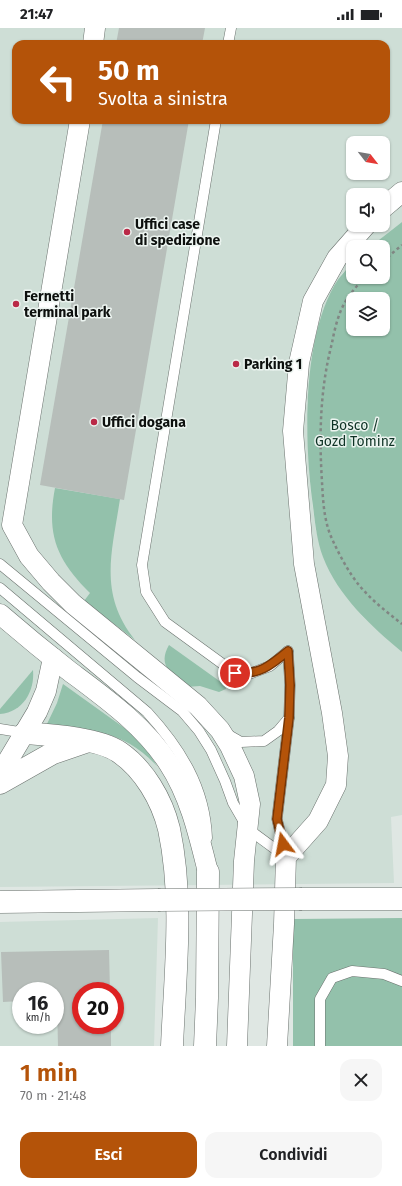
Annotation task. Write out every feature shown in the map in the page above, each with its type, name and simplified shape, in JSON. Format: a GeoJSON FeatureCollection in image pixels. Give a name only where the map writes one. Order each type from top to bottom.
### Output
{"type":"FeatureCollection","features":[{"type":"Feature","properties":{"kind":"main road"},"geometry":{"type":"LineString","coordinates":[[25,733],[103,744],[118,751],[136,766],[151,786],[161,806],[169,828],[176,881],[177,934],[172,1046]]}},
{"type":"Feature","properties":{"kind":"main road"},"geometry":{"type":"LineString","coordinates":[[0,782],[53,753],[87,741]]}},
{"type":"Feature","properties":{"kind":"main road"},"geometry":{"type":"LineString","coordinates":[[205,1046],[208,872]]}},
{"type":"Feature","properties":{"kind":"main road"},"geometry":{"type":"LineString","coordinates":[[0,902],[402,899]]}},
{"type":"Feature","properties":{"kind":"street"},"geometry":{"type":"LineString","coordinates":[[94,40],[95,28]]}},
{"type":"Feature","properties":{"kind":"street"},"geometry":{"type":"LineString","coordinates":[[79,124],[12,525],[29,556],[51,582],[73,604],[198,706],[220,730],[230,746],[244,776],[250,804],[244,861],[237,1046]]}},
{"type":"Feature","properties":{"kind":"street"},"geometry":{"type":"LineString","coordinates":[[390,202],[402,192]]}},
{"type":"Feature","properties":{"kind":"street"},"geometry":{"type":"LineString","coordinates":[[277,1046],[286,857],[318,821],[336,785],[338,756],[332,713],[304,564],[293,432],[298,363],[313,301],[337,258],[360,232]]}},
{"type":"Feature","properties":{"kind":"street"},"geometry":{"type":"LineString","coordinates":[[0,614],[53,658],[114,705],[155,745],[170,765],[190,809],[208,872]]}},
{"type":"Feature","properties":{"kind":"street"},"geometry":{"type":"LineString","coordinates":[[0,774],[37,712],[46,691],[53,658]]}},
{"type":"Feature","properties":{"kind":"lane"},"geometry":{"type":"LineString","coordinates":[[229,40],[231,28]]}},
{"type":"Feature","properties":{"kind":"lane"},"geometry":{"type":"LineString","coordinates":[[215,124],[142,565],[146,592],[165,622],[235,673],[249,674],[270,666],[288,651],[290,685],[289,718],[277,819],[286,857]]}},
{"type":"Feature","properties":{"kind":"lane"},"geometry":{"type":"LineString","coordinates":[[0,564],[137,677],[182,711],[200,731],[211,750],[233,803],[248,829],[286,857]]}},
{"type":"Feature","properties":{"kind":"lane"},"geometry":{"type":"LineString","coordinates":[[0,588],[148,712],[168,735],[182,755],[202,802],[206,825],[208,872]]}},
{"type":"Feature","properties":{"kind":"lane"},"geometry":{"type":"LineString","coordinates":[[220,730],[241,742],[264,741],[278,731],[289,718]]}},
{"type":"Feature","properties":{"kind":"lane"},"geometry":{"type":"LineString","coordinates":[[0,729],[25,733]]}},
{"type":"Feature","properties":{"kind":"lane"},"geometry":{"type":"LineString","coordinates":[[320,1046],[320,999],[332,978],[352,971],[384,974],[402,981]]}},
{"type":"Feature","properties":{"kind":"path"},"geometry":{"type":"LineString","coordinates":[[390,255],[402,245]]}},
{"type":"Feature","properties":{"kind":"path"},"geometry":{"type":"LineString","coordinates":[[360,284],[350,295],[341,310],[335,329],[322,394],[320,452],[324,505],[332,540],[345,564],[359,585],[378,605],[402,624]]}},
{"type":"Feature","properties":{"kind":"shaded area"},"geometry":{"type":"Polygon","coordinates":[[[0,28],[402,28],[402,222],[390,231],[390,188],[346,188],[346,232],[389,232],[379,240],[346,240],[346,270],[341,275],[307,402],[310,486],[316,531],[331,573],[343,592],[362,616],[402,652],[402,815],[391,817],[394,883],[0,887],[0,28]]]}},
{"type":"Feature","properties":{"kind":"shaded area"},"geometry":{"type":"Polygon","coordinates":[[[158,918],[154,1046],[0,1046],[0,922],[158,918]]]}},
{"type":"Feature","properties":{"kind":"green space","name":"Bosco / Gozd Tominz"},"geometry":{"type":"Polygon","coordinates":[[[402,222],[402,652],[367,621],[337,585],[323,557],[318,538],[310,481],[308,453],[308,394],[316,336],[324,309],[334,286],[346,270],[346,284],[390,284],[390,240],[379,240],[402,222]]]}},
{"type":"Feature","properties":{"kind":"green space"},"geometry":{"type":"Polygon","coordinates":[[[55,488],[120,499],[111,555],[112,589],[116,606],[123,623],[135,640],[84,601],[90,593],[69,569],[62,558],[53,533],[52,520],[55,488]]]}},
{"type":"Feature","properties":{"kind":"green space"},"geometry":{"type":"Polygon","coordinates":[[[169,645],[225,685],[226,689],[219,692],[200,686],[186,687],[171,674],[165,664],[166,652],[169,645]]]}},
{"type":"Feature","properties":{"kind":"green space"},"geometry":{"type":"Polygon","coordinates":[[[33,670],[32,685],[30,693],[26,699],[15,709],[0,714],[0,709],[33,670]]]}},
{"type":"Feature","properties":{"kind":"green space"},"geometry":{"type":"Polygon","coordinates":[[[63,684],[130,732],[147,750],[157,766],[132,745],[119,738],[93,731],[46,726],[57,703],[63,684]]]}},
{"type":"Feature","properties":{"kind":"green space"},"geometry":{"type":"Polygon","coordinates":[[[402,918],[402,1046],[293,1046],[293,919],[402,918]]]}},
{"type":"Feature","properties":{"kind":"building"},"geometry":{"type":"Polygon","coordinates":[[[119,28],[205,28],[203,40],[117,40],[119,28]]]}},
{"type":"Feature","properties":{"kind":"building","name":"Uffici case di spedizione"},"geometry":{"type":"Polygon","coordinates":[[[102,124],[188,124],[124,500],[40,485],[102,124]]]}},
{"type":"Feature","properties":{"kind":"building"},"geometry":{"type":"Polygon","coordinates":[[[109,950],[110,982],[72,982],[72,1034],[111,1034],[111,1046],[58,1046],[58,1034],[64,1034],[64,982],[12,982],[12,1002],[3,1002],[1,952],[109,950]]]}},
{"type":"Feature","properties":{"kind":"place","name":"Uffici case di spedizione"},"geometry":{"type":"Point","coordinates":[127,232]}},
{"type":"Feature","properties":{"kind":"place","name":"Fernetti terminal park"},"geometry":{"type":"Point","coordinates":[16,304]}},
{"type":"Feature","properties":{"kind":"place","name":"Parking 1"},"geometry":{"type":"Point","coordinates":[236,364]}},
{"type":"Feature","properties":{"kind":"place","name":"Uffici dogana"},"geometry":{"type":"Point","coordinates":[94,422]}},
{"type":"Feature","properties":{"kind":"route"},"geometry":{"type":"LineString","coordinates":[[235,673],[249,674],[270,666],[288,651],[290,685],[289,718],[277,819],[283,844]]}}]}
